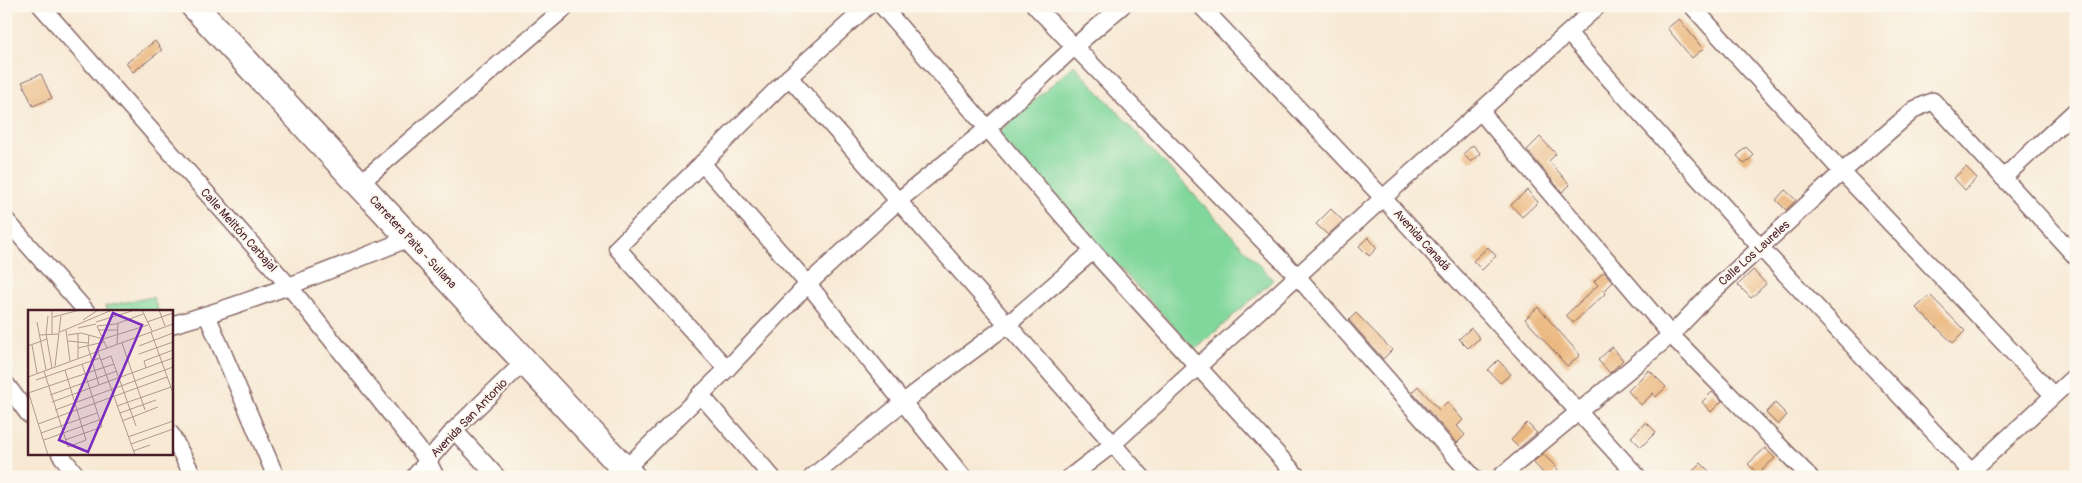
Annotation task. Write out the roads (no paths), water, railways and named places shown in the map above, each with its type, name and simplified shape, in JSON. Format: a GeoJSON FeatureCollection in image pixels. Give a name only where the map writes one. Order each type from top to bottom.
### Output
{"type":"FeatureCollection","features":[{"type":"Feature","properties":{"kind":"main road","name":"Carretera Paita - Sullana"},"geometry":{"type":"LineString","coordinates":[[194,6],[629,473]]}},
{"type":"Feature","properties":{"kind":"street","name":"Calle Melitón Carbajal"},"geometry":{"type":"LineString","coordinates":[[41,6],[289,286],[428,461],[436,477]]}},
{"type":"Feature","properties":{"kind":"street"},"geometry":{"type":"LineString","coordinates":[[359,184],[567,6]]}},
{"type":"Feature","properties":{"kind":"street"},"geometry":{"type":"LineString","coordinates":[[727,370],[617,248],[789,77],[868,6]]}},
{"type":"Feature","properties":{"kind":"street"},"geometry":{"type":"LineString","coordinates":[[882,6],[1093,251],[1298,477]]}},
{"type":"Feature","properties":{"kind":"street"},"geometry":{"type":"LineString","coordinates":[[1035,6],[1297,276],[1473,477]]}},
{"type":"Feature","properties":{"kind":"street"},"geometry":{"type":"LineString","coordinates":[[629,473],[700,394],[727,370],[808,284],[898,202],[988,128],[1074,47],[1122,6]]}},
{"type":"Feature","properties":{"kind":"street","name":"Avenida Canadá"},"geometry":{"type":"LineString","coordinates":[[1201,6],[1383,198],[1638,477]]}},
{"type":"Feature","properties":{"kind":"street"},"geometry":{"type":"LineString","coordinates":[[1070,477],[1114,444],[1383,198],[1569,34],[1598,6]]}},
{"type":"Feature","properties":{"kind":"street"},"geometry":{"type":"LineString","coordinates":[[1692,6],[1842,172],[2053,394]]}},
{"type":"Feature","properties":{"kind":"street"},"geometry":{"type":"LineString","coordinates":[[1569,34],[1761,248],[1971,475],[2053,394],[2076,375]]}},
{"type":"Feature","properties":{"kind":"street"},"geometry":{"type":"LineString","coordinates":[[789,77],[1142,477]]}},
{"type":"Feature","properties":{"kind":"street","name":"Calle Los Laureles"},"geometry":{"type":"LineString","coordinates":[[1500,477],[1671,335],[1709,295],[1842,172],[1915,109],[1933,102],[2003,178]]}},
{"type":"Feature","properties":{"kind":"street"},"geometry":{"type":"LineString","coordinates":[[2076,110],[2003,178],[2076,257]]}},
{"type":"Feature","properties":{"kind":"street"},"geometry":{"type":"LineString","coordinates":[[1481,112],[1671,335],[1810,477]]}},
{"type":"Feature","properties":{"kind":"street"},"geometry":{"type":"LineString","coordinates":[[702,163],[808,284],[902,403],[964,477]]}},
{"type":"Feature","properties":{"kind":"street"},"geometry":{"type":"LineString","coordinates":[[6,220],[85,310]]}},
{"type":"Feature","properties":{"kind":"street"},"geometry":{"type":"LineString","coordinates":[[172,325],[207,315],[289,286],[410,238]]}},
{"type":"Feature","properties":{"kind":"street"},"geometry":{"type":"LineString","coordinates":[[812,477],[902,403],[1007,325],[1093,251]]}},
{"type":"Feature","properties":{"kind":"street"},"geometry":{"type":"LineString","coordinates":[[207,315],[276,477]]}},
{"type":"Feature","properties":{"kind":"street","name":"Avenida San Antonio"},"geometry":{"type":"LineString","coordinates":[[414,477],[454,430],[524,361]]}},
{"type":"Feature","properties":{"kind":"street"},"geometry":{"type":"LineString","coordinates":[[6,384],[28,414]]}},
{"type":"Feature","properties":{"kind":"street"},"geometry":{"type":"LineString","coordinates":[[700,394],[772,477]]}},
{"type":"Feature","properties":{"kind":"street"},"geometry":{"type":"LineString","coordinates":[[454,430],[497,477]]}},
{"type":"Feature","properties":{"kind":"street"},"geometry":{"type":"LineString","coordinates":[[172,436],[194,477]]}},
{"type":"Feature","properties":{"kind":"street"},"geometry":{"type":"LineString","coordinates":[[62,456],[78,477]]}}]}
